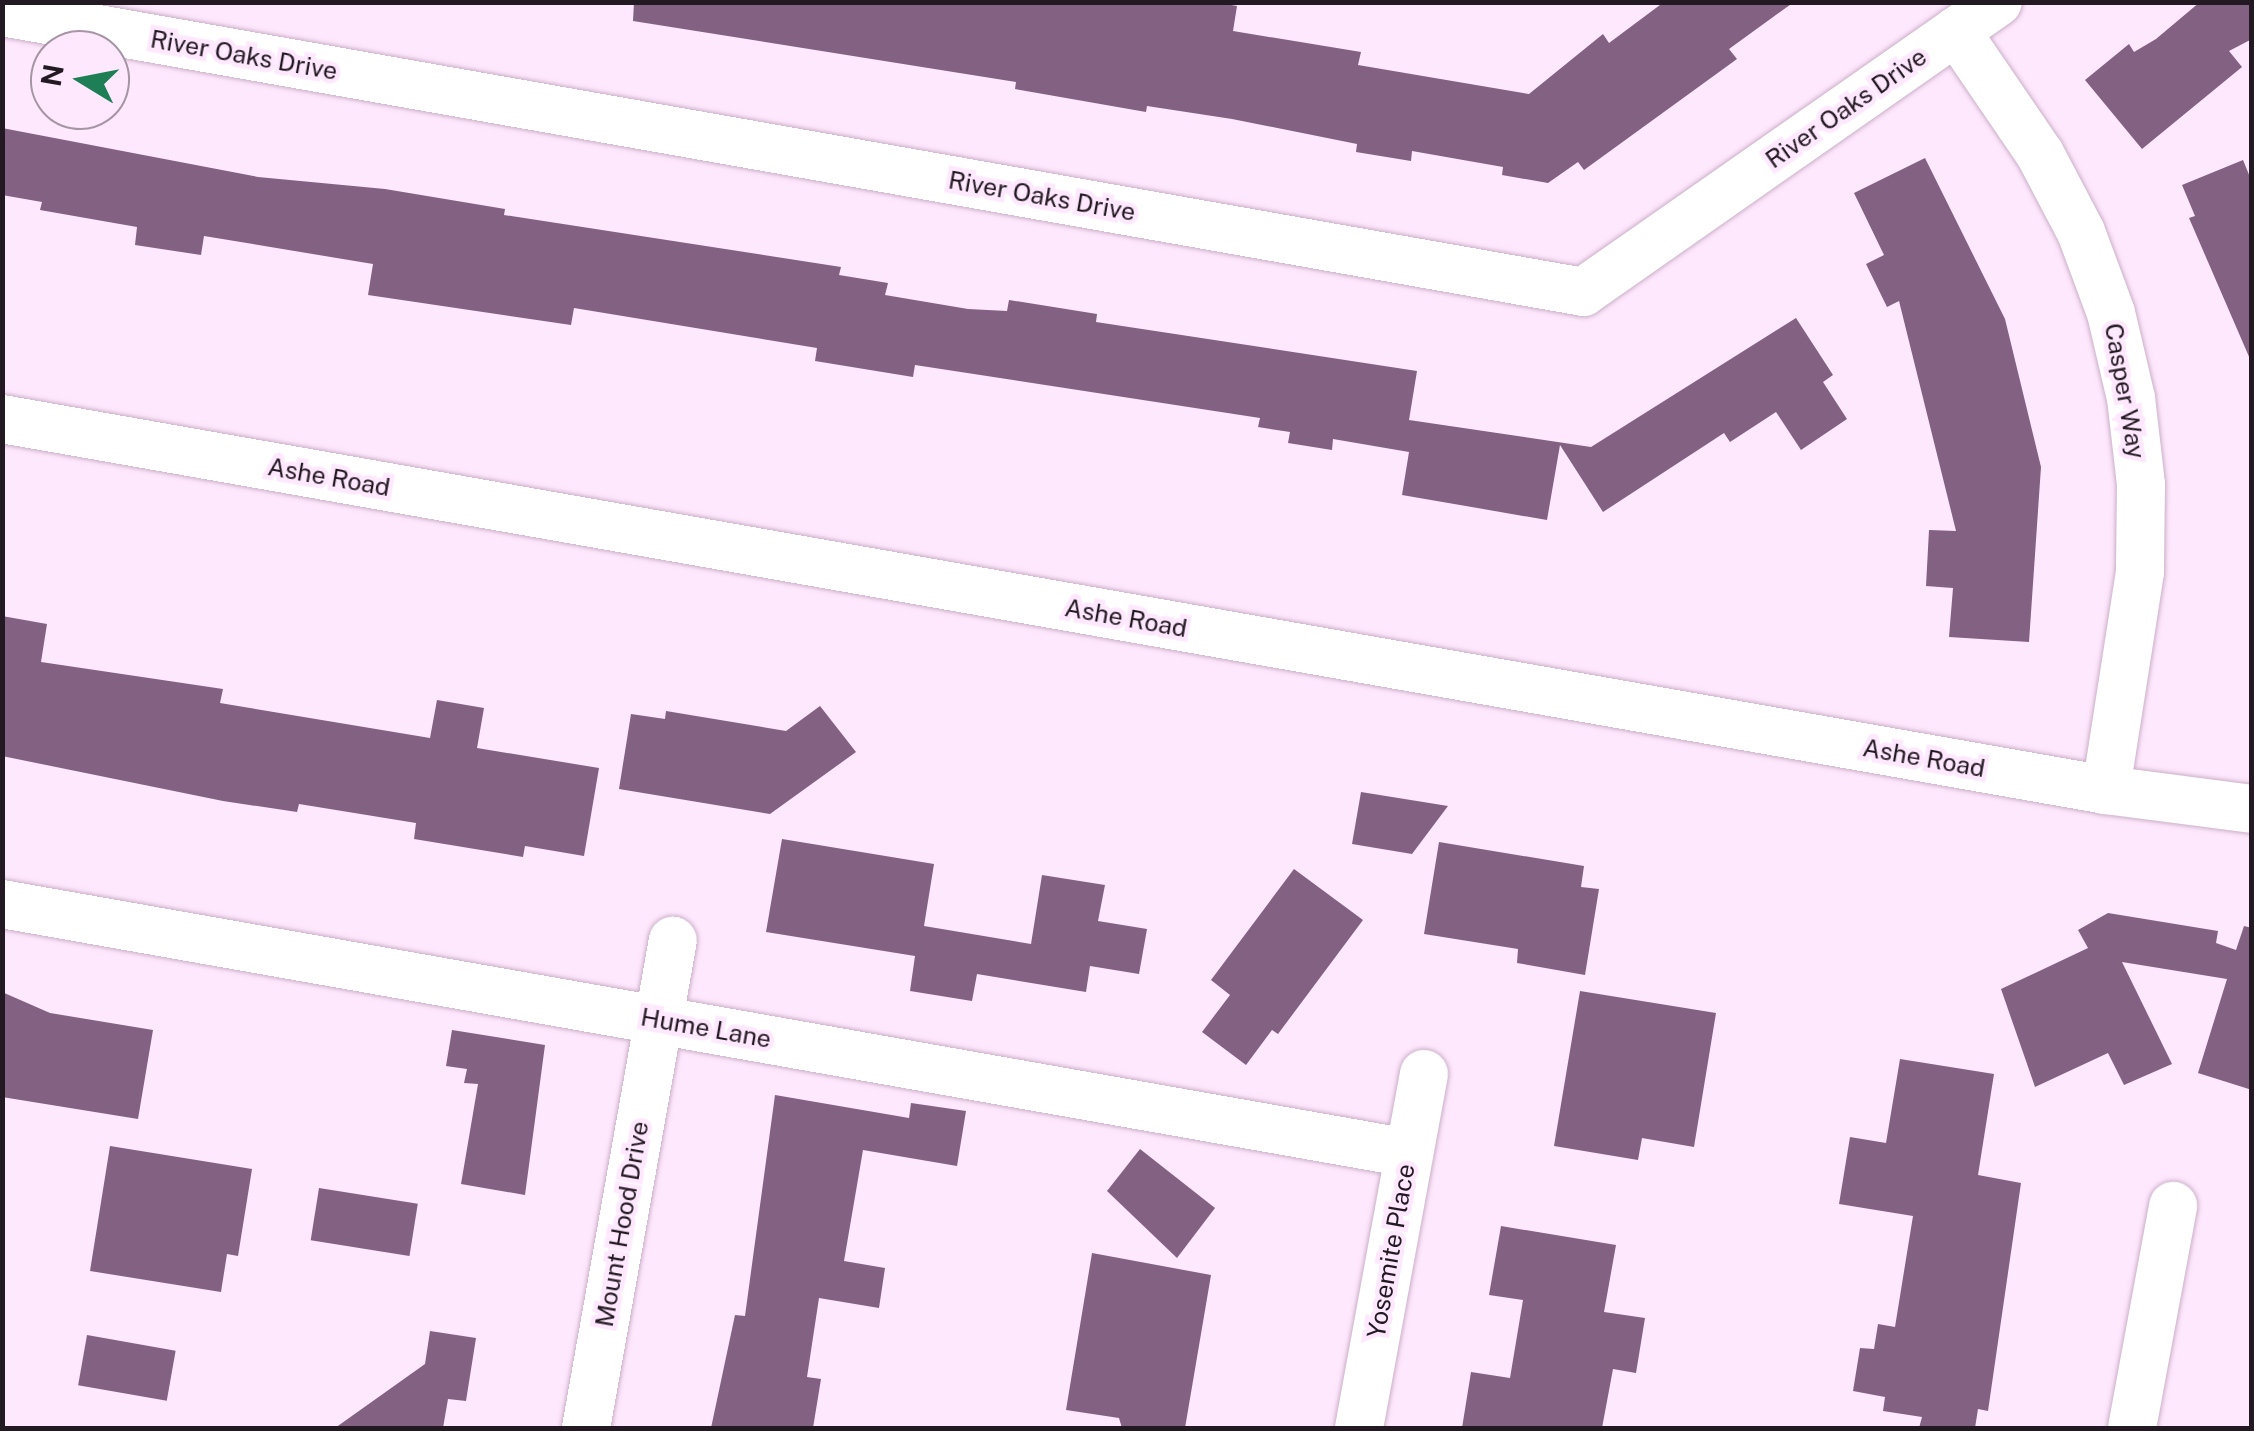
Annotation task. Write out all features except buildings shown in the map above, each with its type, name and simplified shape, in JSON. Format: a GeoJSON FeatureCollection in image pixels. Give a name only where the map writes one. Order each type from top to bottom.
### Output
{"type":"FeatureCollection","features":[{"type":"Feature","properties":{"kind":"street","name":"River Oaks Drive"},"geometry":{"type":"LineString","coordinates":[[2,12],[1583,292],[1998,2]]}},
{"type":"Feature","properties":{"kind":"street","name":"Casper Way"},"geometry":{"type":"LineString","coordinates":[[1956,31],[2040,154],[2081,232],[2111,314],[2132,398],[2142,485],[2140,572],[2106,790]]}},
{"type":"Feature","properties":{"kind":"street","name":"Ashe Road"},"geometry":{"type":"LineString","coordinates":[[2,419],[2106,790],[2252,809]]}},
{"type":"Feature","properties":{"kind":"street","name":"Hume Lane"},"geometry":{"type":"LineString","coordinates":[[2,904],[1409,1153]]}},
{"type":"Feature","properties":{"kind":"street","name":"Mount Hood Drive"},"geometry":{"type":"LineString","coordinates":[[586,1428],[674,941]]}},
{"type":"Feature","properties":{"kind":"street","name":"Yosemite Place"},"geometry":{"type":"LineString","coordinates":[[1358,1428],[1424,1074]]}},
{"type":"Feature","properties":{"kind":"street"},"geometry":{"type":"LineString","coordinates":[[2132,1428],[2173,1206]]}}]}
